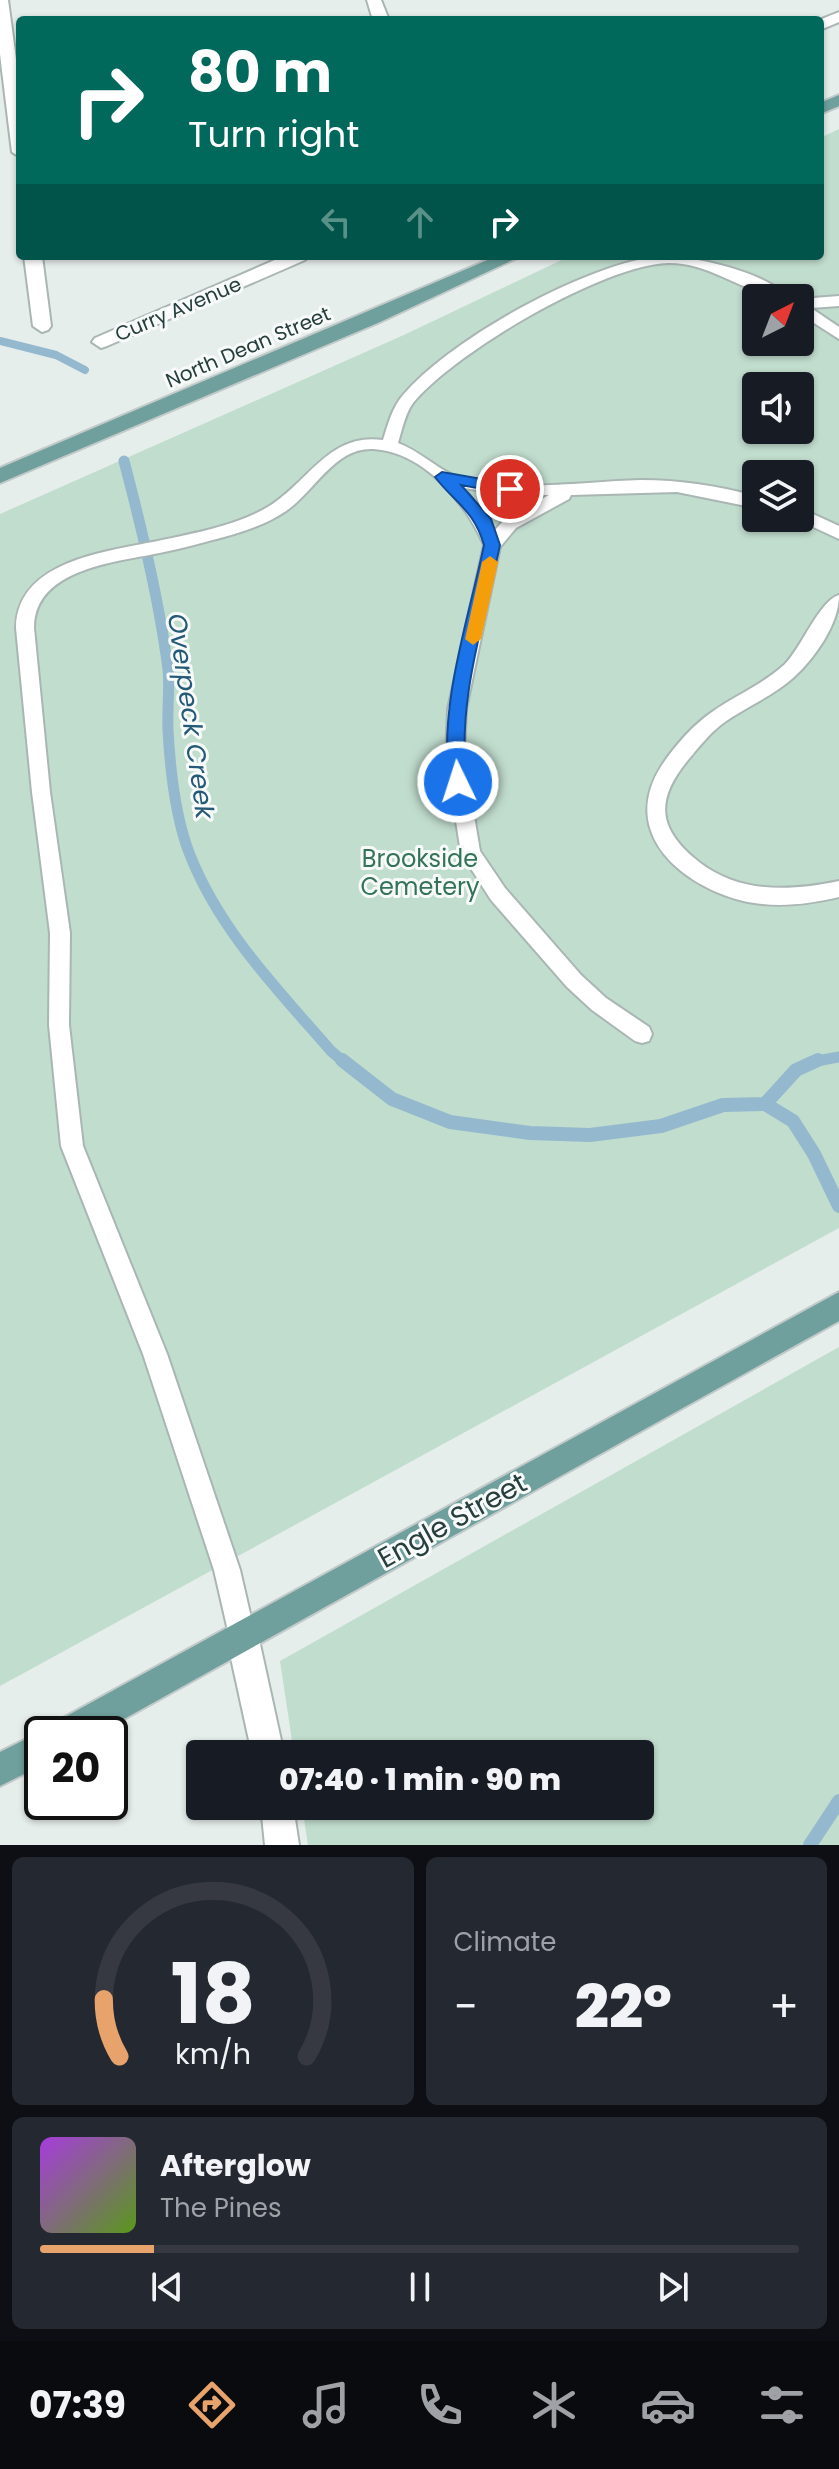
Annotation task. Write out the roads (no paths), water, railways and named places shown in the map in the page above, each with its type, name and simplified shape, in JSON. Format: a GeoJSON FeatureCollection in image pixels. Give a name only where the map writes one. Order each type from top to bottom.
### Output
{"type":"FeatureCollection","features":[{"type":"Feature","properties":{"kind":"main road","name":"North Dean Street"},"geometry":{"type":"LineString","coordinates":[[0,476],[503,260]]}},
{"type":"Feature","properties":{"kind":"main road","name":"Engle Street"},"geometry":{"type":"LineString","coordinates":[[97,1716],[839,1306]]}},
{"type":"Feature","properties":{"kind":"main road"},"geometry":{"type":"LineString","coordinates":[[0,1770],[24,1757]]}},
{"type":"Feature","properties":{"kind":"street"},"geometry":{"type":"LineString","coordinates":[[1,0],[16,120]]}},
{"type":"Feature","properties":{"kind":"street"},"geometry":{"type":"LineString","coordinates":[[34,260],[42,326]]}},
{"type":"Feature","properties":{"kind":"street","name":"Curry Avenue"},"geometry":{"type":"LineString","coordinates":[[101,342],[290,260]]}},
{"type":"Feature","properties":{"kind":"street"},"geometry":{"type":"LineString","coordinates":[[242,1635],[265,1740]]}},
{"type":"Feature","properties":{"kind":"street"},"geometry":{"type":"LineString","coordinates":[[279,1820],[282,1845]]}},
{"type":"Feature","properties":{"kind":"lane"},"geometry":{"type":"LineString","coordinates":[[390,444],[405,401],[452,361],[491,334],[607,274],[639,262],[658,260]]}},
{"type":"Feature","properties":{"kind":"lane"},"geometry":{"type":"LineString","coordinates":[[676,260],[723,270],[753,284]]}},
{"type":"Feature","properties":{"kind":"lane"},"geometry":{"type":"LineString","coordinates":[[814,304],[839,301]]}},
{"type":"Feature","properties":{"kind":"lane"},"geometry":{"type":"LineString","coordinates":[[814,316],[839,334]]}},
{"type":"Feature","properties":{"kind":"lane"},"geometry":{"type":"LineString","coordinates":[[242,1635],[227,1570],[155,1354],[72,1146],[62,1078],[60,933],[40,777],[25,628],[26,607],[51,580],[79,567],[181,542],[248,522],[276,510],[294,497],[328,461],[349,448],[366,443],[390,444],[412,455],[442,477],[471,504],[485,523],[492,545]]}},
{"type":"Feature","properties":{"kind":"lane"},"geometry":{"type":"LineString","coordinates":[[442,477],[510,489],[665,486],[742,499]]}},
{"type":"Feature","properties":{"kind":"lane"},"geometry":{"type":"LineString","coordinates":[[574,490],[525,514],[501,532],[492,545],[457,709],[455,757],[471,853],[498,894],[574,981],[599,1004],[642,1034]]}},
{"type":"Feature","properties":{"kind":"lane"},"geometry":{"type":"LineString","coordinates":[[814,521],[839,533]]}},
{"type":"Feature","properties":{"kind":"lane"},"geometry":{"type":"LineString","coordinates":[[839,601],[832,607],[802,659],[786,675],[721,715],[698,735],[658,786],[654,806],[656,824],[664,842],[683,862],[707,878],[769,898],[804,898],[839,889]]}},
{"type":"Feature","properties":{"kind":"waterway","name":"Overpeck Creek"},"geometry":{"type":"LineString","coordinates":[[0,341],[56,355],[85,370]]}},
{"type":"Feature","properties":{"kind":"waterway","name":"Overpeck Creek"},"geometry":{"type":"LineString","coordinates":[[124,461],[164,643],[169,677],[168,730],[172,777],[177,810],[190,855],[217,909],[252,959],[344,1062]]}},
{"type":"Feature","properties":{"kind":"waterway","name":"Overpeck Creek"},"geometry":{"type":"LineString","coordinates":[[815,1061],[839,1057]]}},
{"type":"Feature","properties":{"kind":"waterway","name":"Overpeck Creek"},"geometry":{"type":"LineString","coordinates":[[342,1060],[392,1099],[450,1122],[530,1133],[590,1135],[661,1126],[723,1105],[765,1104]]}},
{"type":"Feature","properties":{"kind":"waterway","name":"Overpeck Creek"},"geometry":{"type":"LineString","coordinates":[[765,1104],[796,1070],[815,1061]]}},
{"type":"Feature","properties":{"kind":"waterway","name":"Overpeck Creek"},"geometry":{"type":"LineString","coordinates":[[811,1062],[815,1061]]}},
{"type":"Feature","properties":{"kind":"waterway"},"geometry":{"type":"LineString","coordinates":[[765,1104],[793,1121],[814,1154],[839,1206]]}},
{"type":"Feature","properties":{"kind":"waterway"},"geometry":{"type":"LineString","coordinates":[[810,1845],[839,1801]]}},
{"type":"Feature","properties":{"kind":"park label","name":"Brookside Cemetery"},"geometry":{"type":"Point","coordinates":[420,873]}}]}
